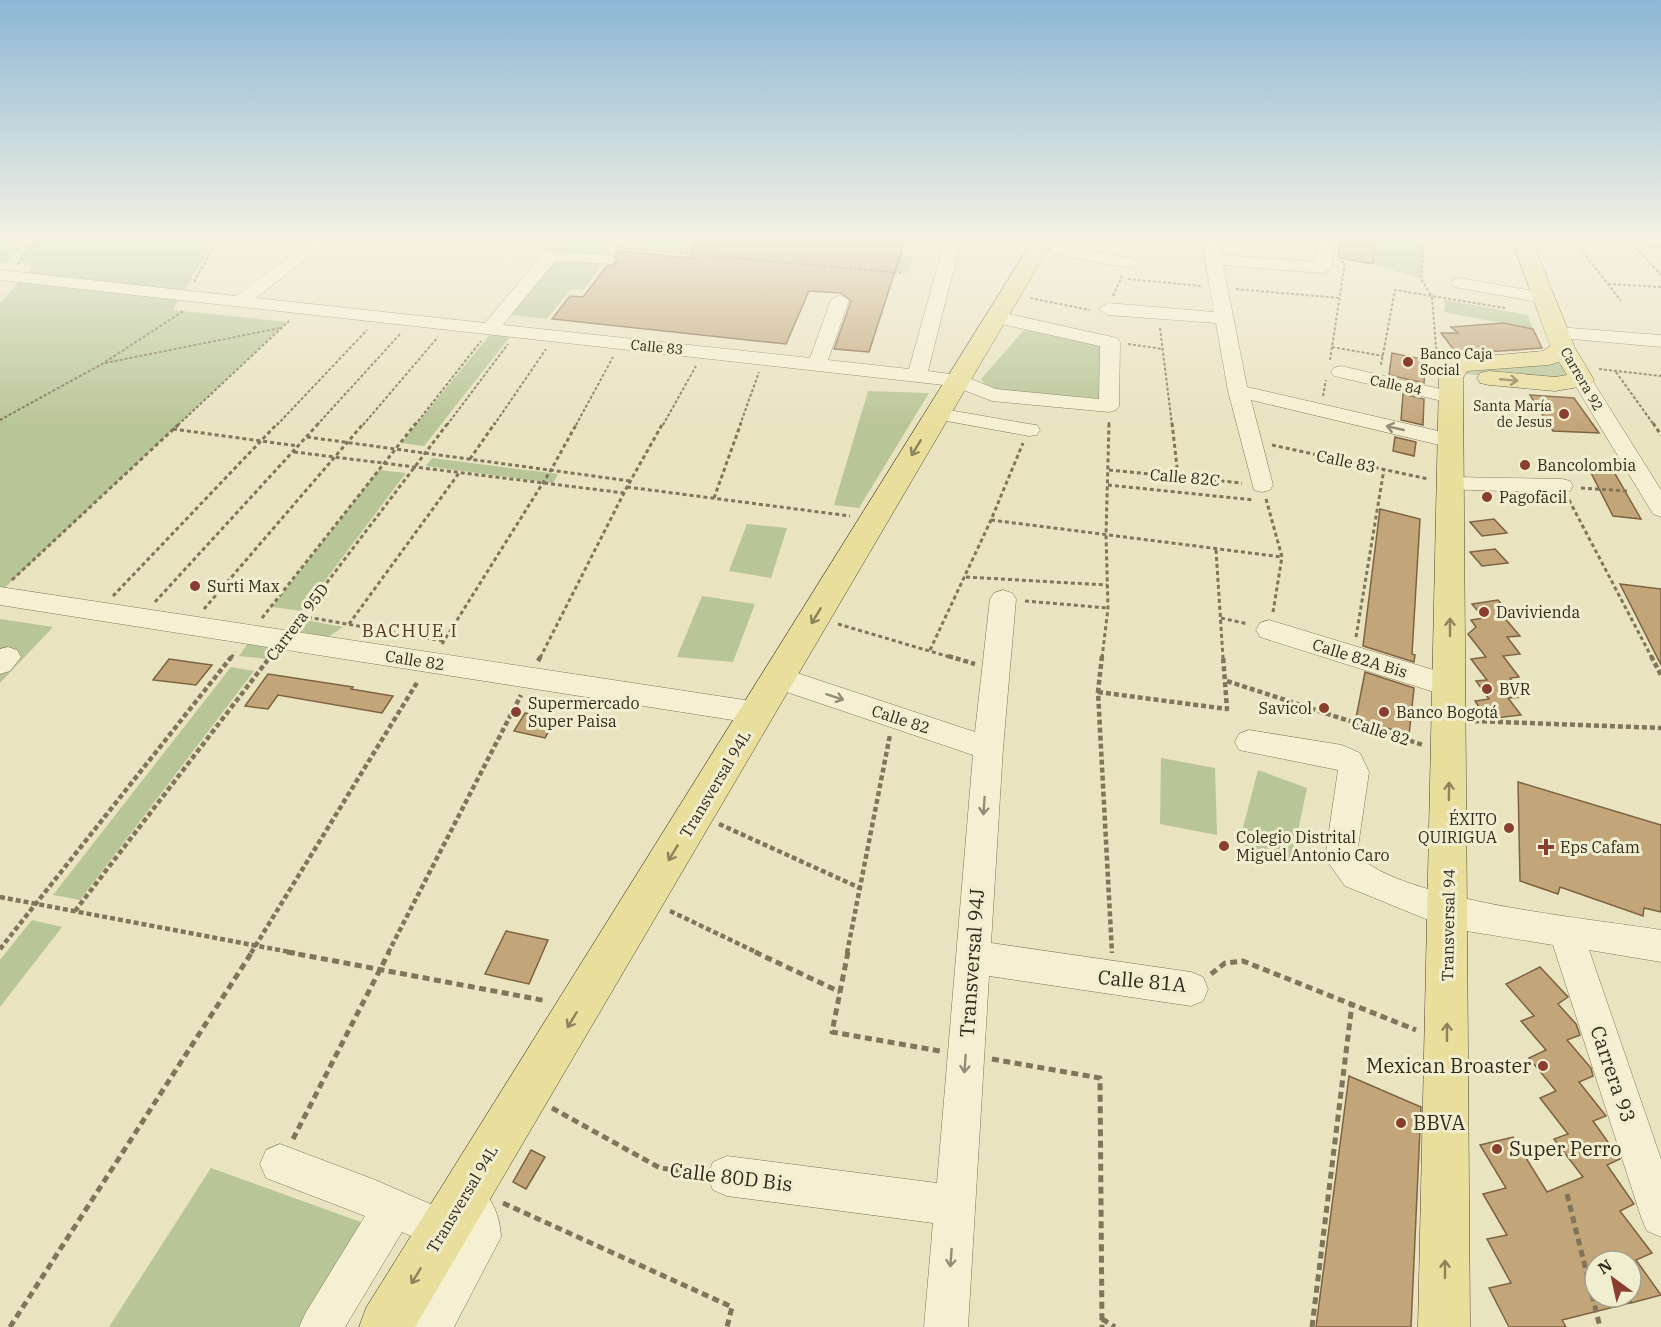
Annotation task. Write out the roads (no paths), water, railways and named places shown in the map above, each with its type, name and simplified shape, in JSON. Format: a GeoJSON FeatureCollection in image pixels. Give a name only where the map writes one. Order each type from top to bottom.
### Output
{"type":"FeatureCollection","features":[{"type":"Feature","properties":{"kind":"main road","name":"Transversal 94L"},"geometry":{"type":"LineString","coordinates":[[385,1327],[995,317],[1007,302]]}},
{"type":"Feature","properties":{"kind":"main road","name":"Carrera 92"},"geometry":{"type":"LineString","coordinates":[[1546,302],[1569,356]]}},
{"type":"Feature","properties":{"kind":"main road"},"geometry":{"type":"LineString","coordinates":[[1569,356],[1569,384],[1480,377],[1447,390],[1453,370],[1461,364],[1569,356]]}},
{"type":"Feature","properties":{"kind":"main road","name":"Transversal 94"},"geometry":{"type":"LineString","coordinates":[[1444,1327],[1450,686],[1440,481],[1452,441],[1447,390]]}},
{"type":"Feature","properties":{"kind":"street","name":"Calle 83"},"geometry":{"type":"LineString","coordinates":[[248,302],[302,308],[402,314],[448,324],[490,329],[957,380],[992,395],[1110,405],[1110,342],[995,317]]}},
{"type":"Feature","properties":{"kind":"street"},"geometry":{"type":"LineString","coordinates":[[490,329],[512,302]]}},
{"type":"Feature","properties":{"kind":"street"},"geometry":{"type":"LineString","coordinates":[[817,365],[839,302]]}},
{"type":"Feature","properties":{"kind":"street"},"geometry":{"type":"LineString","coordinates":[[917,376],[937,302]]}},
{"type":"Feature","properties":{"kind":"street"},"geometry":{"type":"LineString","coordinates":[[1221,302],[1238,391],[1264,493]]}},
{"type":"Feature","properties":{"kind":"street"},"geometry":{"type":"LineString","coordinates":[[1108,309],[1224,318]]}},
{"type":"Feature","properties":{"kind":"street"},"geometry":{"type":"LineString","coordinates":[[1569,356],[1661,341]]}},
{"type":"Feature","properties":{"kind":"street","name":"Carrera 92"},"geometry":{"type":"LineString","coordinates":[[1569,356],[1656,501]]}},
{"type":"Feature","properties":{"kind":"street","name":"Calle 84"},"geometry":{"type":"LineString","coordinates":[[1332,373],[1447,390]]}},
{"type":"Feature","properties":{"kind":"street"},"geometry":{"type":"LineString","coordinates":[[1238,391],[1452,441]]}},
{"type":"Feature","properties":{"kind":"street"},"geometry":{"type":"LineString","coordinates":[[937,414],[1029,430]]}},
{"type":"Feature","properties":{"kind":"street"},"geometry":{"type":"LineString","coordinates":[[1440,481],[1562,486]]}},
{"type":"Feature","properties":{"kind":"street","name":"Calle 82"},"geometry":{"type":"LineString","coordinates":[[4,590],[98,612],[529,678],[768,696],[893,717],[988,748]]}},
{"type":"Feature","properties":{"kind":"street","name":"Transversal 94J"},"geometry":{"type":"LineString","coordinates":[[946,1327],[988,748],[1003,599]]}},
{"type":"Feature","properties":{"kind":"street","name":"Calle 82A Bis"},"geometry":{"type":"LineString","coordinates":[[1269,630],[1450,686]]}},
{"type":"Feature","properties":{"kind":"street"},"geometry":{"type":"LineString","coordinates":[[1249,742],[1342,757],[1350,762],[1354,772],[1341,858],[1356,876],[1448,912],[1661,946]]}},
{"type":"Feature","properties":{"kind":"street","name":"Carrera 93"},"geometry":{"type":"LineString","coordinates":[[1565,931],[1661,1217]]}},
{"type":"Feature","properties":{"kind":"street","name":"Calle 81A"},"geometry":{"type":"LineString","coordinates":[[972,957],[1114,980],[1191,989]]}},
{"type":"Feature","properties":{"kind":"street"},"geometry":{"type":"LineString","coordinates":[[280,1164],[393,1209],[459,1205],[480,1221],[481,1237],[430,1327]]}},
{"type":"Feature","properties":{"kind":"street","name":"Calle 80D Bis"},"geometry":{"type":"LineString","coordinates":[[727,1176],[954,1206]]}},
{"type":"Feature","properties":{"kind":"street"},"geometry":{"type":"LineString","coordinates":[[321,1327],[393,1209]]}},
{"type":"Feature","properties":{"kind":"place","name":"Banco Caja Social"},"geometry":{"type":"Point","coordinates":[1408,362]}},
{"type":"Feature","properties":{"kind":"place","name":"Santa María de Jesus"},"geometry":{"type":"Point","coordinates":[1564,414]}},
{"type":"Feature","properties":{"kind":"place","name":"Bancolombia"},"geometry":{"type":"Point","coordinates":[1525,465]}},
{"type":"Feature","properties":{"kind":"place","name":"Pagofãcil"},"geometry":{"type":"Point","coordinates":[1487,497]}},
{"type":"Feature","properties":{"kind":"place","name":"Surti Max"},"geometry":{"type":"Point","coordinates":[195,586]}},
{"type":"Feature","properties":{"kind":"place","name":"Davivienda"},"geometry":{"type":"Point","coordinates":[1484,612]}},
{"type":"Feature","properties":{"kind":"place","name":"BVR"},"geometry":{"type":"Point","coordinates":[1487,689]}},
{"type":"Feature","properties":{"kind":"place","name":"Savicol"},"geometry":{"type":"Point","coordinates":[1324,708]}},
{"type":"Feature","properties":{"kind":"place","name":"Supermercado Super Paisa"},"geometry":{"type":"Point","coordinates":[516,712]}},
{"type":"Feature","properties":{"kind":"place","name":"Banco Bogotá"},"geometry":{"type":"Point","coordinates":[1384,712]}},
{"type":"Feature","properties":{"kind":"place","name":"ÉXITO QUIRIGUA"},"geometry":{"type":"Point","coordinates":[1509,828]}},
{"type":"Feature","properties":{"kind":"place","name":"Colegio Distrital Miguel Antonio Caro"},"geometry":{"type":"Point","coordinates":[1224,846]}},
{"type":"Feature","properties":{"kind":"place","name":"Eps Cafam"},"geometry":{"type":"Point","coordinates":[1546,847]}},
{"type":"Feature","properties":{"kind":"place","name":"Mexican Broaster"},"geometry":{"type":"Point","coordinates":[1543,1066]}},
{"type":"Feature","properties":{"kind":"place","name":"BBVA"},"geometry":{"type":"Point","coordinates":[1401,1123]}},
{"type":"Feature","properties":{"kind":"place","name":"Super Perro"},"geometry":{"type":"Point","coordinates":[1497,1149]}},
{"type":"Feature","properties":{"kind":"district","name":"BACHUE I"},"geometry":{"type":"Point","coordinates":[410,631]}}]}
